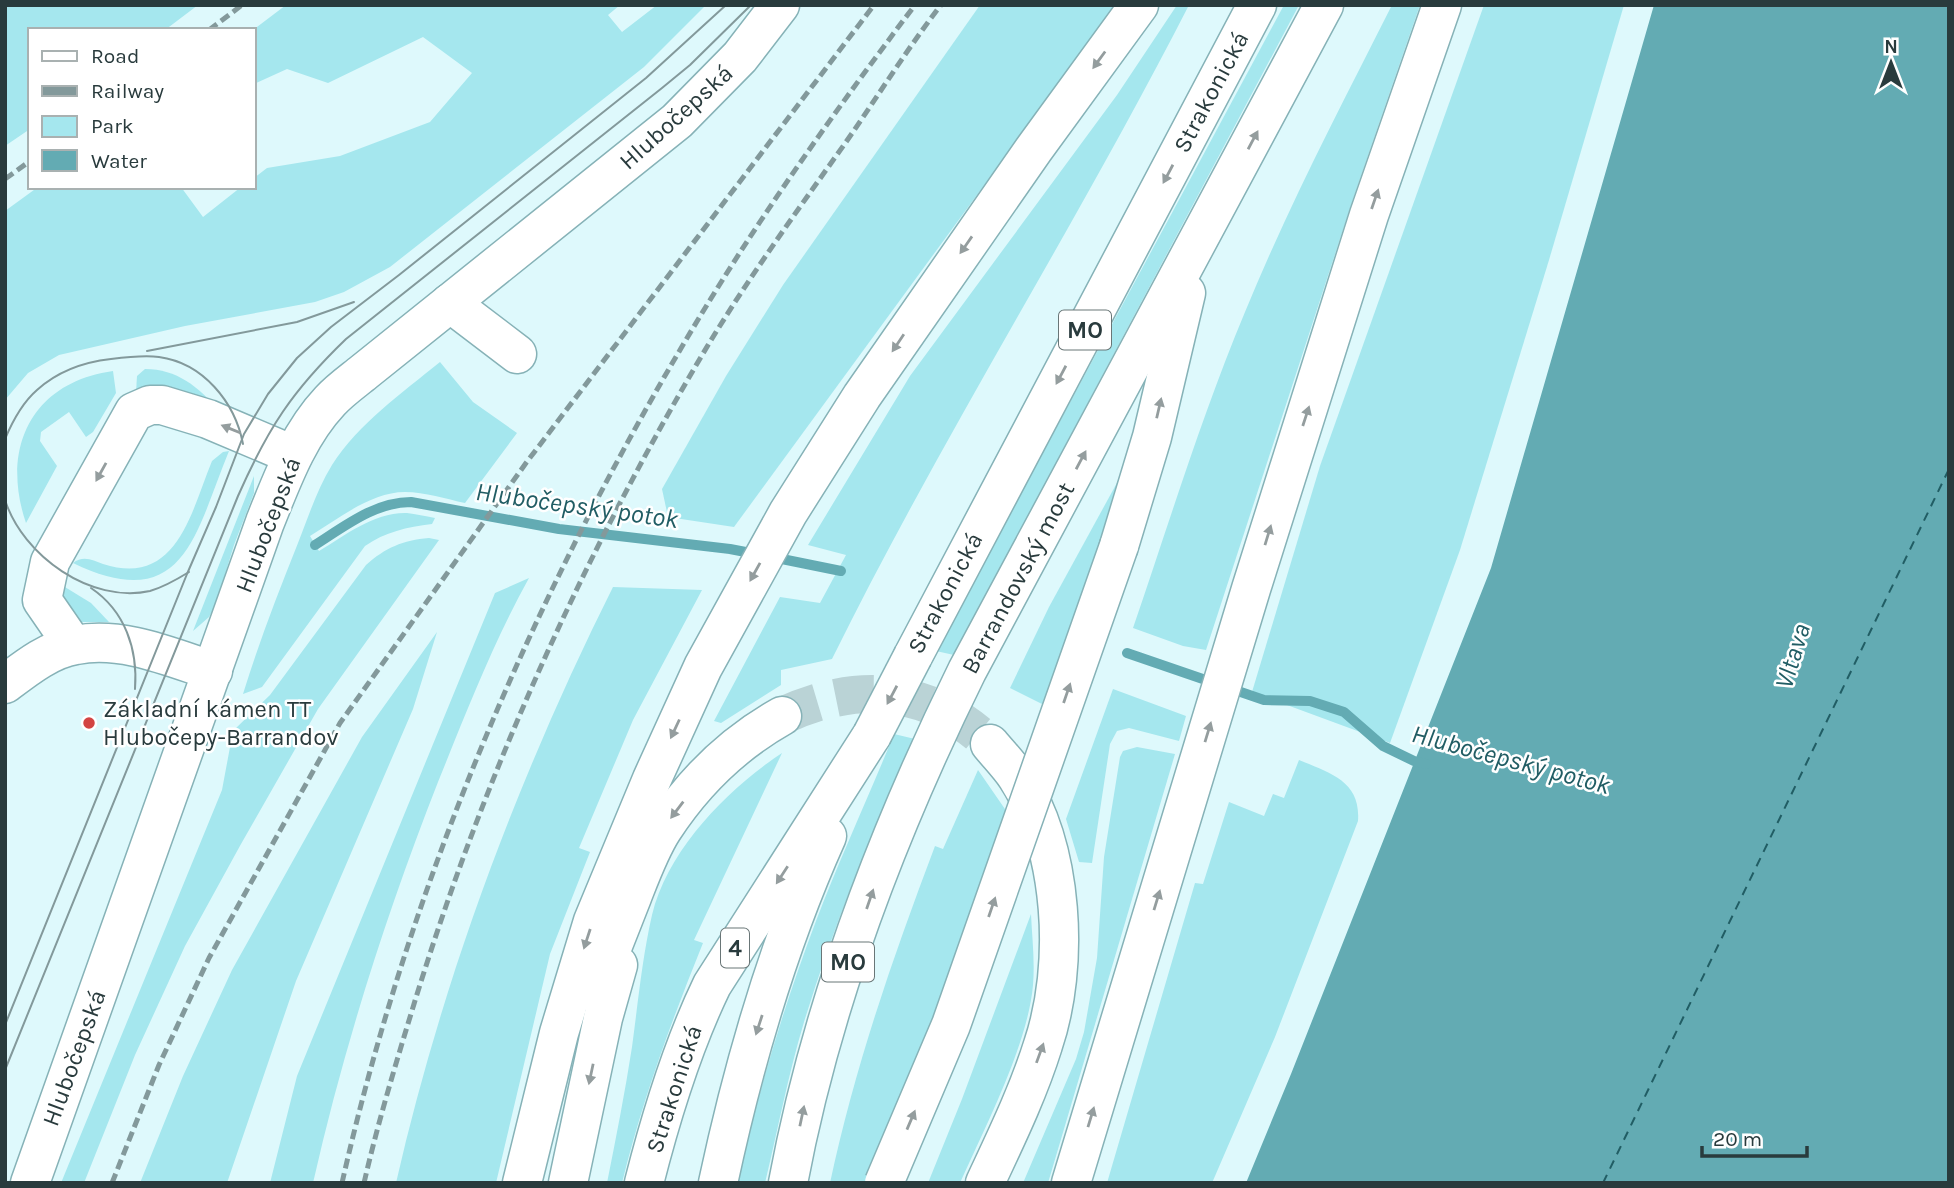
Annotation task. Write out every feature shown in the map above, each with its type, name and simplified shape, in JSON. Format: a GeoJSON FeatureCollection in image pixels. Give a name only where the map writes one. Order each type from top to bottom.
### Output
{"type":"FeatureCollection","features":[{"type":"Feature","properties":{"kind":"main road","name":"Hlubočepská"},"geometry":{"type":"LineString","coordinates":[[30,1183],[269,513],[293,455],[312,423],[331,400],[677,121],[740,57],[780,5]]}},
{"type":"Feature","properties":{"kind":"main road"},"geometry":{"type":"LineString","coordinates":[[525,1171],[559,1033],[593,921],[652,779],[704,667],[788,513],[862,396],[936,286],[1139,5]]}},
{"type":"Feature","properties":{"kind":"main road","name":"Strakonická"},"geometry":{"type":"LineString","coordinates":[[644,1183],[694,1023],[712,985],[872,735],[1257,5]]}},
{"type":"Feature","properties":{"kind":"main road","name":"Barrandovský most"},"geometry":{"type":"LineString","coordinates":[[788,1183],[807,1096],[839,988],[880,870],[929,749],[967,671],[1324,5]]}},
{"type":"Feature","properties":{"kind":"main road"},"geometry":{"type":"LineString","coordinates":[[1072,1183],[1251,589],[1369,215],[1442,5]]}},
{"type":"Feature","properties":{"kind":"main road"},"geometry":{"type":"LineString","coordinates":[[884,1183],[951,1025],[1119,546],[1152,437],[1198,244]]}},
{"type":"Feature","properties":{"kind":"main road"},"geometry":{"type":"LineString","coordinates":[[450,303],[517,354]]}},
{"type":"Feature","properties":{"kind":"main road"},"geometry":{"type":"LineString","coordinates":[[73,645],[42,600],[50,562],[134,412],[141,408],[162,405],[293,455]]}},
{"type":"Feature","properties":{"kind":"main road"},"geometry":{"type":"LineString","coordinates":[[5,684],[33,663],[73,645],[113,644],[133,647],[213,671]]}},
{"type":"Feature","properties":{"kind":"main road"},"geometry":{"type":"LineString","coordinates":[[525,1171],[645,865],[662,830],[693,789],[732,750],[757,730],[782,716]]}},
{"type":"Feature","properties":{"kind":"main road","name":"MO"},"geometry":{"type":"LineString","coordinates":[[718,1183],[752,1046],[780,960],[821,848],[872,735]]}},
{"type":"Feature","properties":{"kind":"main road"},"geometry":{"type":"LineString","coordinates":[[985,1183],[1018,1112],[1044,1044],[1059,967],[1058,910],[1042,832],[1017,778],[989,744]]}},
{"type":"Feature","properties":{"kind":"main road"},"geometry":{"type":"LineString","coordinates":[[568,1183],[603,1018],[645,865]]}},
{"type":"Feature","properties":{"kind":"green space"},"geometry":{"type":"Polygon","coordinates":[[[5,5],[198,5],[168,28],[28,28],[28,130],[5,146],[5,5]]]}},
{"type":"Feature","properties":{"kind":"green space"},"geometry":{"type":"Polygon","coordinates":[[[286,5],[620,5],[608,15],[622,32],[657,5],[706,5],[644,67],[390,267],[344,292],[315,302],[185,326],[59,355],[28,373],[5,400],[5,211],[35,189],[182,189],[203,217],[238,189],[256,189],[256,176],[267,168],[340,156],[430,122],[472,73],[423,37],[328,83],[287,69],[256,83],[256,28],[286,5]]]}},
{"type":"Feature","properties":{"kind":"green space"},"geometry":{"type":"Polygon","coordinates":[[[980,5],[1116,5],[734,527],[668,517],[662,489],[726,376],[783,285],[980,5]]]}},
{"type":"Feature","properties":{"kind":"green space"},"geometry":{"type":"Polygon","coordinates":[[[1177,5],[1189,5],[1101,169],[918,494],[832,659],[781,670],[781,685],[721,723],[714,721],[780,597],[820,603],[846,555],[808,545],[910,376],[1117,95],[1177,5]]]}},
{"type":"Feature","properties":{"kind":"green space"},"geometry":{"type":"Polygon","coordinates":[[[1284,5],[1299,5],[954,655],[936,651],[1284,5]]]}},
{"type":"Feature","properties":{"kind":"green space"},"geometry":{"type":"Polygon","coordinates":[[[1392,5],[1420,5],[1353,199],[1206,650],[1183,646],[1133,628],[1200,430],[1245,312],[1297,195],[1392,5]]]}},
{"type":"Feature","properties":{"kind":"green space"},"geometry":{"type":"Polygon","coordinates":[[[1484,5],[1624,5],[1460,550],[1390,743],[1252,692],[1320,466],[1484,5]]]}},
{"type":"Feature","properties":{"kind":"green space"},"geometry":{"type":"Polygon","coordinates":[[[440,362],[473,402],[517,433],[465,503],[420,493],[392,493],[367,501],[310,536],[319,551],[383,516],[407,513],[435,518],[432,524],[397,531],[365,546],[262,687],[243,694],[283,580],[317,494],[332,465],[368,422],[440,362]]]}},
{"type":"Feature","properties":{"kind":"green space"},"geometry":{"type":"Polygon","coordinates":[[[145,369],[177,376],[203,393],[218,409],[136,393],[137,376],[145,369]]]}},
{"type":"Feature","properties":{"kind":"green space"},"geometry":{"type":"Polygon","coordinates":[[[113,371],[116,393],[93,432],[86,437],[69,412],[41,432],[40,441],[57,466],[26,523],[19,495],[17,469],[21,444],[30,423],[43,404],[62,389],[85,378],[113,371]]]}},
{"type":"Feature","properties":{"kind":"green space"},"geometry":{"type":"Polygon","coordinates":[[[229,451],[194,537],[180,558],[163,573],[140,580],[110,577],[73,563],[88,559],[128,569],[148,565],[164,555],[177,541],[188,522],[212,461],[223,452],[229,451]]]}},
{"type":"Feature","properties":{"kind":"green space"},"geometry":{"type":"Polygon","coordinates":[[[1124,470],[1129,473],[1046,706],[1010,688],[1049,607],[1124,470]]]}},
{"type":"Feature","properties":{"kind":"green space"},"geometry":{"type":"Polygon","coordinates":[[[254,476],[254,493],[216,604],[209,617],[193,631],[254,476]]]}},
{"type":"Feature","properties":{"kind":"green space"},"geometry":{"type":"Polygon","coordinates":[[[429,538],[439,540],[318,709],[185,946],[135,1055],[84,1183],[61,1183],[222,790],[233,731],[270,695],[366,565],[395,546],[429,538]]]}},
{"type":"Feature","properties":{"kind":"green space"},"geometry":{"type":"Polygon","coordinates":[[[529,578],[470,704],[401,880],[338,1081],[313,1183],[270,1183],[297,1076],[495,593],[529,578]]]}},
{"type":"Feature","properties":{"kind":"green space"},"geometry":{"type":"Polygon","coordinates":[[[60,584],[91,603],[109,622],[81,622],[62,597],[60,584]]]}},
{"type":"Feature","properties":{"kind":"green space"},"geometry":{"type":"Polygon","coordinates":[[[613,587],[702,590],[633,720],[579,848],[590,852],[550,954],[496,1183],[396,1183],[437,1029],[487,878],[546,730],[613,587]]]}},
{"type":"Feature","properties":{"kind":"green space"},"geometry":{"type":"Polygon","coordinates":[[[437,632],[413,709],[296,981],[227,1183],[140,1183],[183,1076],[232,970],[362,737],[437,632]]]}},
{"type":"Feature","properties":{"kind":"green space"},"geometry":{"type":"Polygon","coordinates":[[[1113,689],[1186,716],[1179,741],[1129,728],[1117,731],[1110,744],[1092,863],[1079,862],[1066,819],[1113,689]]]}},
{"type":"Feature","properties":{"kind":"green space"},"geometry":{"type":"Polygon","coordinates":[[[894,734],[915,739],[855,878],[828,950],[793,1062],[765,1183],[738,1183],[772,1050],[804,953],[894,734]]]}},
{"type":"Feature","properties":{"kind":"green space"},"geometry":{"type":"Polygon","coordinates":[[[1137,747],[1175,754],[1048,1183],[1023,1183],[1076,1059],[1084,1032],[1097,958],[1104,857],[1120,757],[1123,751],[1137,747]]]}},
{"type":"Feature","properties":{"kind":"green space"},"geometry":{"type":"Polygon","coordinates":[[[782,753],[694,940],[703,943],[658,1062],[622,1183],[607,1183],[629,1064],[646,948],[660,891],[671,867],[703,823],[741,784],[782,753]]]}},
{"type":"Feature","properties":{"kind":"green space"},"geometry":{"type":"Polygon","coordinates":[[[1299,760],[1332,774],[1349,788],[1358,807],[1358,821],[1275,1037],[1212,1183],[1107,1183],[1195,883],[1203,884],[1229,802],[1264,816],[1273,794],[1284,798],[1299,760]]]}},
{"type":"Feature","properties":{"kind":"green space"},"geometry":{"type":"Polygon","coordinates":[[[978,770],[1007,812],[919,1062],[867,1183],[830,1183],[863,1054],[904,929],[935,846],[943,849],[978,770]]]}},
{"type":"Feature","properties":{"kind":"green space"},"geometry":{"type":"Polygon","coordinates":[[[1031,914],[1033,985],[1023,1033],[1014,1059],[960,1183],[928,1183],[962,1099],[1031,914]]]}},
{"type":"Feature","properties":{"kind":"water","name":"Vltava"},"geometry":{"type":"Polygon","coordinates":[[[1654,5],[1949,5],[1949,1183],[1246,1183],[1491,568],[1654,5]]]}},
{"type":"Feature","properties":{"kind":"waterway","name":"Hlubočepský potok"},"geometry":{"type":"LineString","coordinates":[[315,545],[373,511],[411,502],[559,529],[756,554]]}},
{"type":"Feature","properties":{"kind":"waterway","name":"Hlubočepský potok"},"geometry":{"type":"LineString","coordinates":[[772,557],[841,571]]}},
{"type":"Feature","properties":{"kind":"waterway","name":"Hlubočepský potok"},"geometry":{"type":"LineString","coordinates":[[1127,653],[1264,700],[1310,701],[1344,712],[1383,746],[1426,764]]}},
{"type":"Feature","properties":{"kind":"ferry route"},"geometry":{"type":"LineString","coordinates":[[1603,1183],[1949,469]]}},
{"type":"Feature","properties":{"kind":"tunnel"},"geometry":{"type":"LineString","coordinates":[[782,716],[837,697],[891,695],[917,700],[942,710],[990,744]]}},
{"type":"Feature","properties":{"kind":"tram line"},"geometry":{"type":"LineString","coordinates":[[5,1025],[244,434],[268,394],[297,358],[331,327],[646,78],[726,5]]}},
{"type":"Feature","properties":{"kind":"tram line"},"geometry":{"type":"LineString","coordinates":[[5,1070],[238,496],[260,450],[283,412],[311,376],[346,339],[690,65],[751,5]]}},
{"type":"Feature","properties":{"kind":"tram line"},"geometry":{"type":"LineString","coordinates":[[147,351],[297,322],[354,302]]}},
{"type":"Feature","properties":{"kind":"tram line"},"geometry":{"type":"LineString","coordinates":[[5,439],[27,400],[54,378],[91,362],[147,356],[175,361],[203,376],[225,400],[239,428],[243,444]]}},
{"type":"Feature","properties":{"kind":"tram line"},"geometry":{"type":"LineString","coordinates":[[5,500],[14,521],[27,540],[43,557],[83,583],[128,593],[150,591],[189,572]]}},
{"type":"Feature","properties":{"kind":"tram line"},"geometry":{"type":"LineString","coordinates":[[91,588],[113,608],[127,632],[134,660],[135,689]]}},
{"type":"Feature","properties":{"kind":"railway"},"geometry":{"type":"LineString","coordinates":[[212,28],[242,5]]}},
{"type":"Feature","properties":{"kind":"railway"},"geometry":{"type":"LineString","coordinates":[[112,1183],[159,1065],[209,958],[340,723],[526,463],[874,5]]}},
{"type":"Feature","properties":{"kind":"railway"},"geometry":{"type":"LineString","coordinates":[[342,1183],[369,1074],[401,966],[438,859],[479,754],[572,548],[680,350],[734,261],[822,131],[915,5]]}},
{"type":"Feature","properties":{"kind":"railway"},"geometry":{"type":"LineString","coordinates":[[364,1183],[394,1070],[441,920],[503,756],[574,595],[654,439],[715,333],[941,5]]}},
{"type":"Feature","properties":{"kind":"railway"},"geometry":{"type":"LineString","coordinates":[[5,179],[28,162]]}},
{"type":"Feature","properties":{"kind":"place","name":"Základní kámen TT Hlubočepy-Barrandov"},"geometry":{"type":"Point","coordinates":[89,723]}}]}
